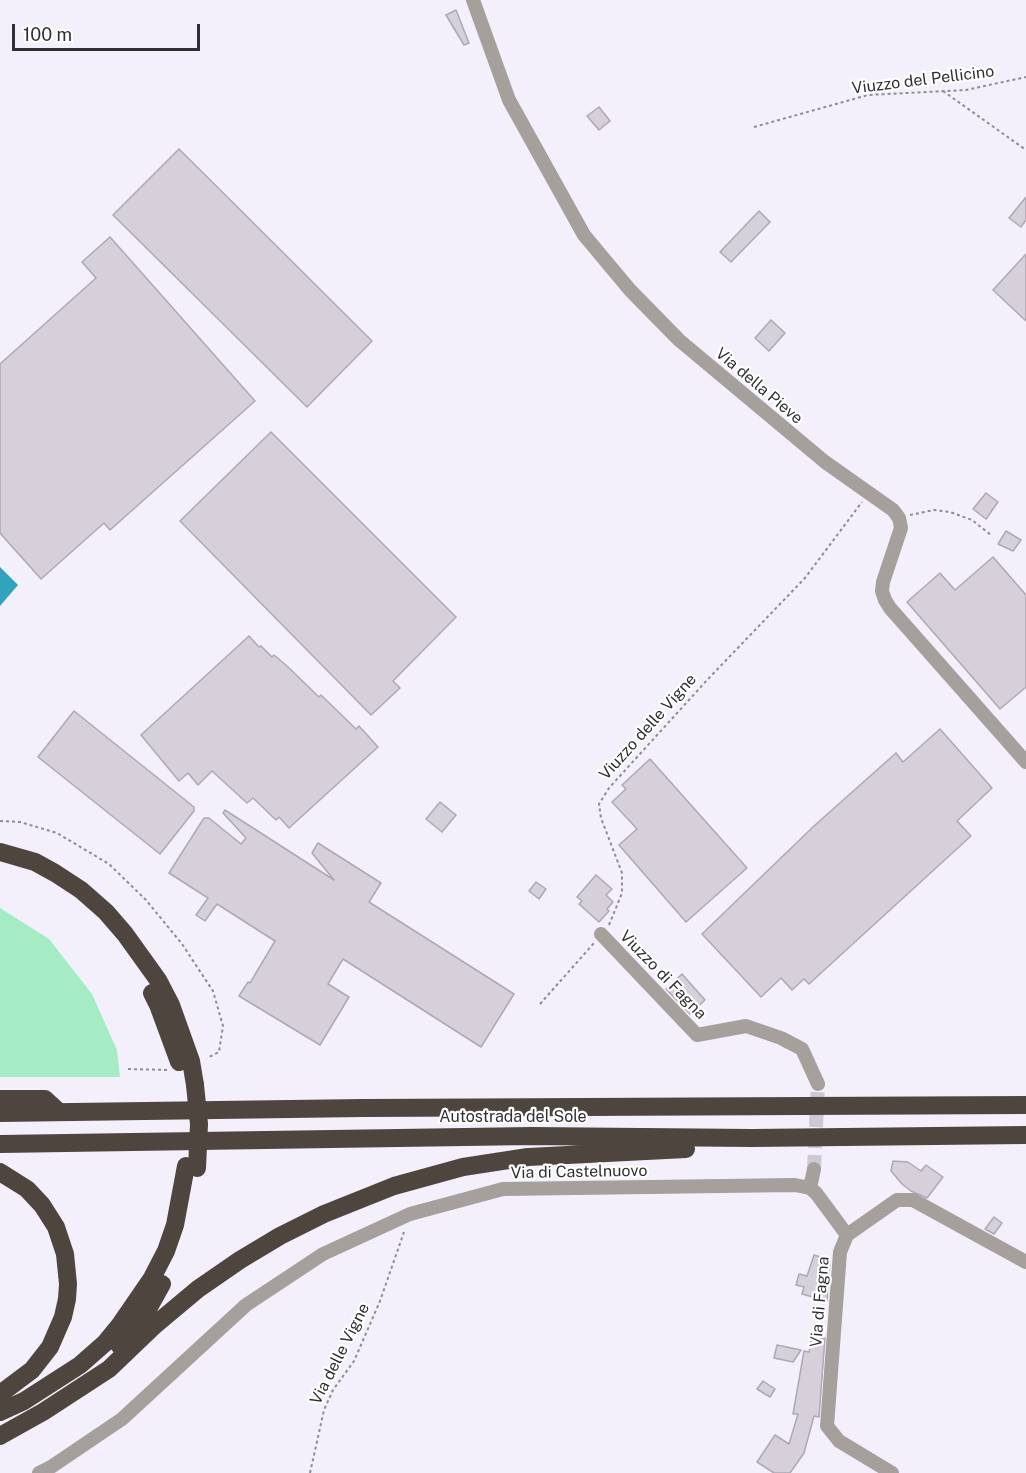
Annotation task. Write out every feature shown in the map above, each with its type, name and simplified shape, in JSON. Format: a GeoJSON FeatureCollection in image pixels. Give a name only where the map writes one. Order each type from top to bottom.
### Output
{"type":"FeatureCollection","features":[{"type":"Feature","properties":{"kind":"highway"},"geometry":{"type":"LineString","coordinates":[[0,852],[35,862],[55,873],[81,890],[106,912],[158,980],[171,1005],[191,1061],[188,1126],[193,1202],[184,1233],[163,1283],[147,1311],[77,1390]]}},
{"type":"Feature","properties":{"kind":"highway"},"geometry":{"type":"LineString","coordinates":[[0,862],[43,878],[94,917],[116,941],[145,981],[158,1005],[189,1086]]}},
{"type":"Feature","properties":{"kind":"highway"},"geometry":{"type":"LineString","coordinates":[[0,1099],[45,1099],[59,1112]]}},
{"type":"Feature","properties":{"kind":"highway","name":"Autostrada del Sole"},"geometry":{"type":"LineString","coordinates":[[0,1113],[363,1108],[1026,1105]]}},
{"type":"Feature","properties":{"kind":"highway","name":"Autostrada del Sole"},"geometry":{"type":"LineString","coordinates":[[0,1144],[531,1136],[752,1138],[1026,1135]]}},
{"type":"Feature","properties":{"kind":"highway"},"geometry":{"type":"LineString","coordinates":[[0,1436],[110,1369],[154,1325],[198,1289],[255,1250],[324,1214],[394,1186],[463,1167],[528,1157],[710,1148],[752,1138]]}},
{"type":"Feature","properties":{"kind":"highway"},"geometry":{"type":"LineString","coordinates":[[0,1412],[24,1401],[80,1365],[105,1343],[119,1326],[152,1278],[166,1251],[191,1167]]}},
{"type":"Feature","properties":{"kind":"highway"},"geometry":{"type":"LineString","coordinates":[[0,1172],[27,1189],[42,1205],[56,1227],[65,1254],[68,1284],[68,1299],[50,1347],[32,1370],[0,1394]]}},
{"type":"Feature","properties":{"kind":"street","name":"Via della Pieve"},"geometry":{"type":"LineString","coordinates":[[473,0],[509,100],[584,235],[630,290],[679,340],[825,462],[893,510],[899,521]]}},
{"type":"Feature","properties":{"kind":"street"},"geometry":{"type":"LineString","coordinates":[[899,521],[901,528],[898,540],[883,582],[882,591],[885,600],[1026,762]]}},
{"type":"Feature","properties":{"kind":"street","name":"Viuzzo di Fagna"},"geometry":{"type":"LineString","coordinates":[[601,934],[697,1035],[746,1026],[781,1038],[802,1049],[818,1084]]}},
{"type":"Feature","properties":{"kind":"street"},"geometry":{"type":"LineString","coordinates":[[814,1169],[810,1188],[823,1200],[847,1235],[897,1200],[913,1200],[1026,1262]]}},
{"type":"Feature","properties":{"kind":"street","name":"Via di Castelnuovo"},"geometry":{"type":"LineString","coordinates":[[39,1473],[122,1419],[210,1336],[254,1299],[323,1254],[410,1215],[502,1190],[795,1185],[810,1188]]}},
{"type":"Feature","properties":{"kind":"street","name":"Via di Fagna"},"geometry":{"type":"LineString","coordinates":[[847,1235],[840,1252],[827,1426],[839,1441],[892,1473]]}},
{"type":"Feature","properties":{"kind":"path","name":"Viuzzo del Pellicino"},"geometry":{"type":"LineString","coordinates":[[754,127],[868,95],[966,90],[1026,77]]}},
{"type":"Feature","properties":{"kind":"path"},"geometry":{"type":"LineString","coordinates":[[942,91],[1026,150]]}},
{"type":"Feature","properties":{"kind":"path","name":"Viuzzo delle Vigne"},"geometry":{"type":"LineString","coordinates":[[540,1004],[611,923],[622,893],[622,873],[601,818],[599,804],[609,788],[708,679],[805,578],[869,493]]}},
{"type":"Feature","properties":{"kind":"path"},"geometry":{"type":"LineString","coordinates":[[899,521],[912,514],[934,510],[950,512],[972,520],[991,535]]}},
{"type":"Feature","properties":{"kind":"path"},"geometry":{"type":"LineString","coordinates":[[0,821],[20,822],[57,833],[109,864],[146,900],[182,944],[213,991],[223,1026],[219,1052],[200,1062]]}},
{"type":"Feature","properties":{"kind":"path"},"geometry":{"type":"LineString","coordinates":[[128,1070],[167,1070]]}},
{"type":"Feature","properties":{"kind":"path","name":"Via delle Vigne"},"geometry":{"type":"LineString","coordinates":[[310,1473],[324,1410],[333,1390],[354,1361],[380,1301],[410,1215]]}},
{"type":"Feature","properties":{"kind":"green space"},"geometry":{"type":"Polygon","coordinates":[[[0,908],[49,939],[92,994],[117,1050],[120,1077],[0,1077],[0,908]]]}},
{"type":"Feature","properties":{"kind":"water"},"geometry":{"type":"Polygon","coordinates":[[[0,567],[18,585],[0,606],[0,567]]]}},
{"type":"Feature","properties":{"kind":"building"},"geometry":{"type":"Polygon","coordinates":[[[456,10],[469,43],[464,45],[446,15],[456,10]]]}},
{"type":"Feature","properties":{"kind":"building"},"geometry":{"type":"Polygon","coordinates":[[[599,107],[610,121],[599,130],[587,116],[599,107]]]}},
{"type":"Feature","properties":{"kind":"building"},"geometry":{"type":"Polygon","coordinates":[[[179,149],[372,341],[307,407],[113,215],[179,149]]]}},
{"type":"Feature","properties":{"kind":"building"},"geometry":{"type":"Polygon","coordinates":[[[1026,197],[1026,220],[1021,227],[1009,218],[1026,197]]]}},
{"type":"Feature","properties":{"kind":"building"},"geometry":{"type":"Polygon","coordinates":[[[759,211],[770,222],[731,262],[720,252],[759,211]]]}},
{"type":"Feature","properties":{"kind":"building"},"geometry":{"type":"Polygon","coordinates":[[[110,237],[255,401],[110,530],[104,523],[41,579],[0,533],[0,364],[96,278],[82,262],[110,237]]]}},
{"type":"Feature","properties":{"kind":"building"},"geometry":{"type":"Polygon","coordinates":[[[1026,254],[1026,321],[993,290],[1026,254]]]}},
{"type":"Feature","properties":{"kind":"building"},"geometry":{"type":"Polygon","coordinates":[[[771,320],[785,333],[769,351],[755,338],[771,320]]]}},
{"type":"Feature","properties":{"kind":"building"},"geometry":{"type":"Polygon","coordinates":[[[271,432],[456,617],[393,681],[400,688],[371,715],[180,521],[271,432]]]}},
{"type":"Feature","properties":{"kind":"building"},"geometry":{"type":"Polygon","coordinates":[[[986,493],[998,502],[986,519],[973,509],[986,493]]]}},
{"type":"Feature","properties":{"kind":"building"},"geometry":{"type":"Polygon","coordinates":[[[1006,531],[1021,540],[1013,551],[998,544],[1006,531]]]}},
{"type":"Feature","properties":{"kind":"building"},"geometry":{"type":"Polygon","coordinates":[[[993,557],[1026,595],[1026,687],[1000,709],[907,602],[940,573],[955,590],[993,557]]]}},
{"type":"Feature","properties":{"kind":"building"},"geometry":{"type":"Polygon","coordinates":[[[249,636],[259,647],[261,646],[272,657],[274,655],[287,666],[319,697],[321,695],[356,729],[359,726],[378,747],[289,828],[279,817],[276,820],[253,798],[247,803],[212,771],[198,785],[188,773],[179,781],[141,735],[249,636]]]}},
{"type":"Feature","properties":{"kind":"building"},"geometry":{"type":"Polygon","coordinates":[[[74,711],[194,807],[194,811],[160,854],[38,757],[74,711]]]}},
{"type":"Feature","properties":{"kind":"building"},"geometry":{"type":"Polygon","coordinates":[[[940,729],[992,788],[957,821],[971,836],[809,984],[804,979],[792,990],[781,978],[761,997],[702,934],[814,826],[896,753],[903,762],[940,729]]]}},
{"type":"Feature","properties":{"kind":"building"},"geometry":{"type":"Polygon","coordinates":[[[650,759],[747,868],[686,922],[619,845],[637,829],[612,802],[626,789],[622,785],[650,759]]]}},
{"type":"Feature","properties":{"kind":"building"},"geometry":{"type":"Polygon","coordinates":[[[440,802],[456,815],[442,832],[426,819],[440,802]]]}},
{"type":"Feature","properties":{"kind":"building"},"geometry":{"type":"Polygon","coordinates":[[[225,810],[334,880],[312,853],[318,843],[381,883],[369,902],[514,994],[481,1047],[343,959],[328,984],[349,997],[320,1045],[239,996],[248,982],[250,983],[275,941],[217,904],[205,921],[196,915],[208,898],[169,873],[204,818],[209,818],[241,844],[246,838],[223,813],[225,810]]]}},
{"type":"Feature","properties":{"kind":"building"},"geometry":{"type":"Polygon","coordinates":[[[596,875],[612,889],[606,895],[613,902],[607,909],[609,911],[599,922],[579,904],[582,901],[577,897],[596,875]]]}},
{"type":"Feature","properties":{"kind":"building"},"geometry":{"type":"Polygon","coordinates":[[[536,882],[546,889],[539,899],[529,891],[536,882]]]}},
{"type":"Feature","properties":{"kind":"building"},"geometry":{"type":"Polygon","coordinates":[[[682,974],[705,1000],[690,1014],[666,989],[682,974]]]}},
{"type":"Feature","properties":{"kind":"building"},"geometry":{"type":"Polygon","coordinates":[[[893,1161],[908,1162],[921,1171],[926,1165],[943,1177],[927,1198],[902,1184],[891,1171],[893,1161]]]}},
{"type":"Feature","properties":{"kind":"building"},"geometry":{"type":"Polygon","coordinates":[[[994,1217],[1002,1223],[994,1234],[985,1229],[994,1217]]]}},
{"type":"Feature","properties":{"kind":"building"},"geometry":{"type":"Polygon","coordinates":[[[814,1255],[830,1260],[827,1301],[802,1294],[804,1287],[796,1285],[799,1274],[807,1276],[814,1255]]]}},
{"type":"Feature","properties":{"kind":"building"},"geometry":{"type":"Polygon","coordinates":[[[812,1338],[825,1338],[819,1417],[814,1416],[804,1453],[790,1473],[774,1473],[757,1462],[775,1435],[789,1444],[798,1414],[793,1414],[804,1351],[809,1352],[812,1338]]]}},
{"type":"Feature","properties":{"kind":"building"},"geometry":{"type":"Polygon","coordinates":[[[777,1345],[801,1350],[793,1362],[774,1358],[777,1345]]]}},
{"type":"Feature","properties":{"kind":"building"},"geometry":{"type":"Polygon","coordinates":[[[763,1381],[775,1389],[770,1397],[757,1389],[763,1381]]]}},
{"type":"Feature","properties":{"kind":"tunnel"},"geometry":{"type":"LineString","coordinates":[[814,1169],[818,1084]]}}]}
